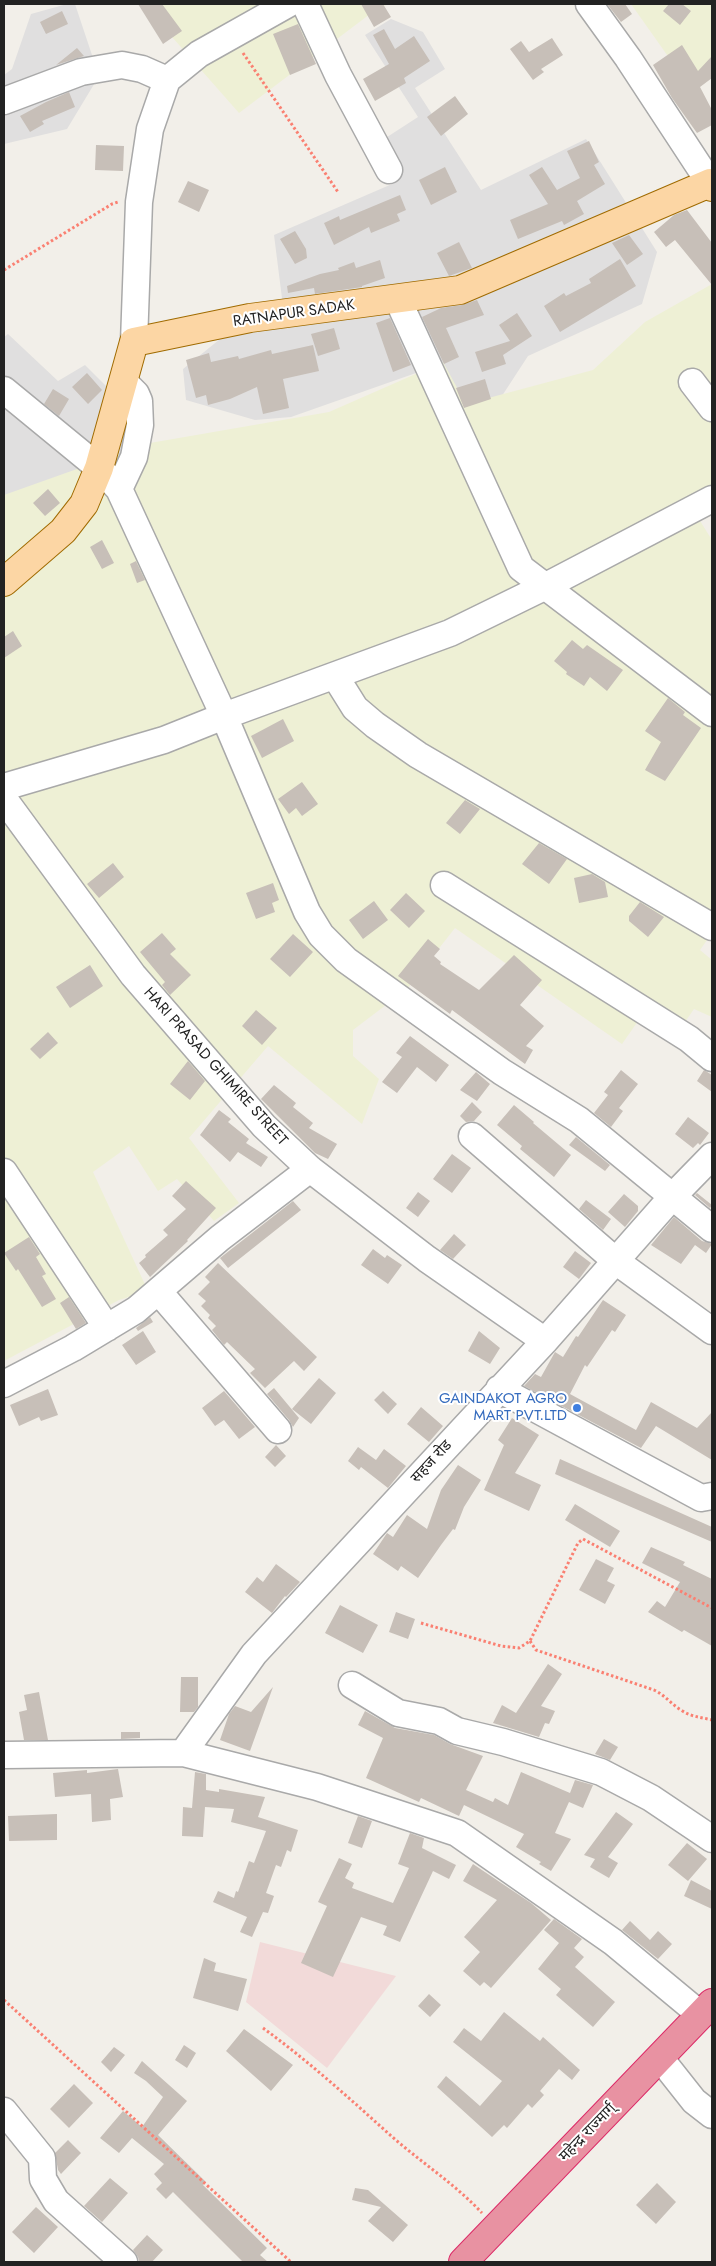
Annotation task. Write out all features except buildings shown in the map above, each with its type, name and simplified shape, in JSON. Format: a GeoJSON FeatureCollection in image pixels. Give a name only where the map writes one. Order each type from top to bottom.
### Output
{"type":"FeatureCollection","features":[{"type":"Feature","properties":{"kind":"highway","name":"महेन्द्र राज्मार्ग्"},"geometry":{"type":"LineString","coordinates":[[463,2262],[706,2009]]}},
{"type":"Feature","properties":{"kind":"main road","name":"RATNAPUR SADAK"},"geometry":{"type":"LineString","coordinates":[[134,342],[250,318],[398,300],[460,290],[712,184]]}},
{"type":"Feature","properties":{"kind":"main road"},"geometry":{"type":"LineString","coordinates":[[4,582],[63,532],[84,504],[99,468],[134,342]]}},
{"type":"Feature","properties":{"kind":"street"},"geometry":{"type":"LineString","coordinates":[[134,342],[139,202],[150,129],[167,80],[199,54],[288,4]]}},
{"type":"Feature","properties":{"kind":"street"},"geometry":{"type":"LineString","coordinates":[[305,4],[338,75],[389,170]]}},
{"type":"Feature","properties":{"kind":"street"},"geometry":{"type":"LineString","coordinates":[[589,4],[628,58],[712,184]]}},
{"type":"Feature","properties":{"kind":"street"},"geometry":{"type":"LineString","coordinates":[[4,101],[81,72],[122,65],[142,69],[167,80]]}},
{"type":"Feature","properties":{"kind":"street"},"geometry":{"type":"LineString","coordinates":[[398,300],[521,568],[712,713]]}},
{"type":"Feature","properties":{"kind":"street"},"geometry":{"type":"LineString","coordinates":[[119,489],[134,456],[140,426],[139,401],[136,394],[123,381]]}},
{"type":"Feature","properties":{"kind":"street"},"geometry":{"type":"LineString","coordinates":[[692,382],[712,408]]}},
{"type":"Feature","properties":{"kind":"street"},"geometry":{"type":"LineString","coordinates":[[4,390],[99,468],[119,489],[224,716],[307,912],[321,935],[346,960],[502,1072],[578,1120],[712,1229]]}},
{"type":"Feature","properties":{"kind":"street"},"geometry":{"type":"LineString","coordinates":[[4,787],[164,740],[450,633],[544,587],[712,499]]}},
{"type":"Feature","properties":{"kind":"street"},"geometry":{"type":"LineString","coordinates":[[335,676],[355,708],[375,725],[418,755],[712,927]]}},
{"type":"Feature","properties":{"kind":"street","name":"HARI PRASAD GHIMIRE STREET"},"geometry":{"type":"LineString","coordinates":[[4,800],[133,976],[252,1113],[310,1169],[427,1259],[545,1341]]}},
{"type":"Feature","properties":{"kind":"street"},"geometry":{"type":"LineString","coordinates":[[444,885],[689,1039],[712,1058]]}},
{"type":"Feature","properties":{"kind":"street"},"geometry":{"type":"LineString","coordinates":[[472,1136],[617,1262],[712,1331]]}},
{"type":"Feature","properties":{"kind":"street","name":"सहज रोड"},"geometry":{"type":"LineString","coordinates":[[183,1753],[254,1654],[545,1341],[617,1262],[672,1197],[712,1156]]}},
{"type":"Feature","properties":{"kind":"street"},"geometry":{"type":"LineString","coordinates":[[4,1384],[73,1348],[136,1310],[220,1238],[310,1169]]}},
{"type":"Feature","properties":{"kind":"street"},"geometry":{"type":"LineString","coordinates":[[4,1172],[107,1328]]}},
{"type":"Feature","properties":{"kind":"street"},"geometry":{"type":"LineString","coordinates":[[159,1292],[278,1430]]}},
{"type":"Feature","properties":{"kind":"street"},"geometry":{"type":"LineString","coordinates":[[499,1389],[701,1498],[712,1496]]}},
{"type":"Feature","properties":{"kind":"street"},"geometry":{"type":"LineString","coordinates":[[352,1685],[398,1714],[439,1721],[457,1731],[503,1742],[601,1772],[652,1798],[712,1839]]}},
{"type":"Feature","properties":{"kind":"street"},"geometry":{"type":"LineString","coordinates":[[4,1755],[183,1753],[318,1787],[457,1833],[706,2009]]}},
{"type":"Feature","properties":{"kind":"street"},"geometry":{"type":"LineString","coordinates":[[660,2058],[694,2101],[712,2115]]}},
{"type":"Feature","properties":{"kind":"street"},"geometry":{"type":"LineString","coordinates":[[4,2111],[42,2158],[43,2180],[56,2201],[124,2262]]}},
{"type":"Feature","properties":{"kind":"path"},"geometry":{"type":"LineString","coordinates":[[231,36],[338,192]]}},
{"type":"Feature","properties":{"kind":"path"},"geometry":{"type":"LineString","coordinates":[[4,270],[112,204],[125,201],[139,202]]}},
{"type":"Feature","properties":{"kind":"path"},"geometry":{"type":"LineString","coordinates":[[421,1623],[502,1646],[519,1648],[530,1641],[578,1543],[583,1539],[712,1608]]}},
{"type":"Feature","properties":{"kind":"path"},"geometry":{"type":"LineString","coordinates":[[530,1641],[536,1650],[654,1690],[665,1695],[680,1710],[694,1717],[712,1720]]}},
{"type":"Feature","properties":{"kind":"path"},"geometry":{"type":"LineString","coordinates":[[4,2000],[291,2262]]}},
{"type":"Feature","properties":{"kind":"path"},"geometry":{"type":"LineString","coordinates":[[263,2028],[470,2200],[496,2228]]}},
{"type":"Feature","properties":{"kind":"shaded area"},"geometry":{"type":"Polygon","coordinates":[[[67,4],[75,4],[99,76],[67,129],[4,144],[4,75],[12,69],[31,14],[67,4]]]}},
{"type":"Feature","properties":{"kind":"shaded area"},"geometry":{"type":"Polygon","coordinates":[[[391,19],[423,32],[445,69],[415,88],[481,190],[586,139],[657,252],[642,304],[528,356],[498,402],[456,414],[433,367],[291,417],[255,420],[186,400],[183,369],[230,331],[285,322],[274,235],[399,181],[381,141],[418,117],[365,35],[391,19]]]}},
{"type":"Feature","properties":{"kind":"shaded area"},"geometry":{"type":"Polygon","coordinates":[[[8,334],[58,381],[85,365],[114,394],[103,428],[142,440],[4,566],[4,337],[8,334]]]}},
{"type":"Feature","properties":{"kind":"shaded area"},"geometry":{"type":"Polygon","coordinates":[[[260,1942],[396,1976],[327,2068],[246,2002],[260,1942]]]}},
{"type":"Feature","properties":{"kind":"green space"},"geometry":{"type":"Polygon","coordinates":[[[143,4],[388,4],[374,11],[239,113],[143,4]]]}},
{"type":"Feature","properties":{"kind":"green space"},"geometry":{"type":"Polygon","coordinates":[[[631,4],[712,4],[712,71],[689,86],[631,4]]]}},
{"type":"Feature","properties":{"kind":"green space"},"geometry":{"type":"Polygon","coordinates":[[[712,284],[712,490],[690,505],[712,540],[712,933],[700,950],[712,960],[712,1017],[694,1009],[676,1035],[643,1014],[622,1044],[455,928],[407,989],[353,1030],[353,1056],[379,1079],[362,1124],[268,1046],[189,1138],[239,1203],[214,1221],[177,1179],[158,1191],[129,1146],[93,1172],[148,1291],[119,1300],[4,1361],[4,495],[150,443],[329,412],[443,362],[466,404],[593,370],[645,322],[712,284]]]}},
{"type":"Feature","properties":{"kind":"place","name":"GAINDAKOT AGRO MART PVT.LTD"},"geometry":{"type":"Point","coordinates":[577,1408]}}]}
